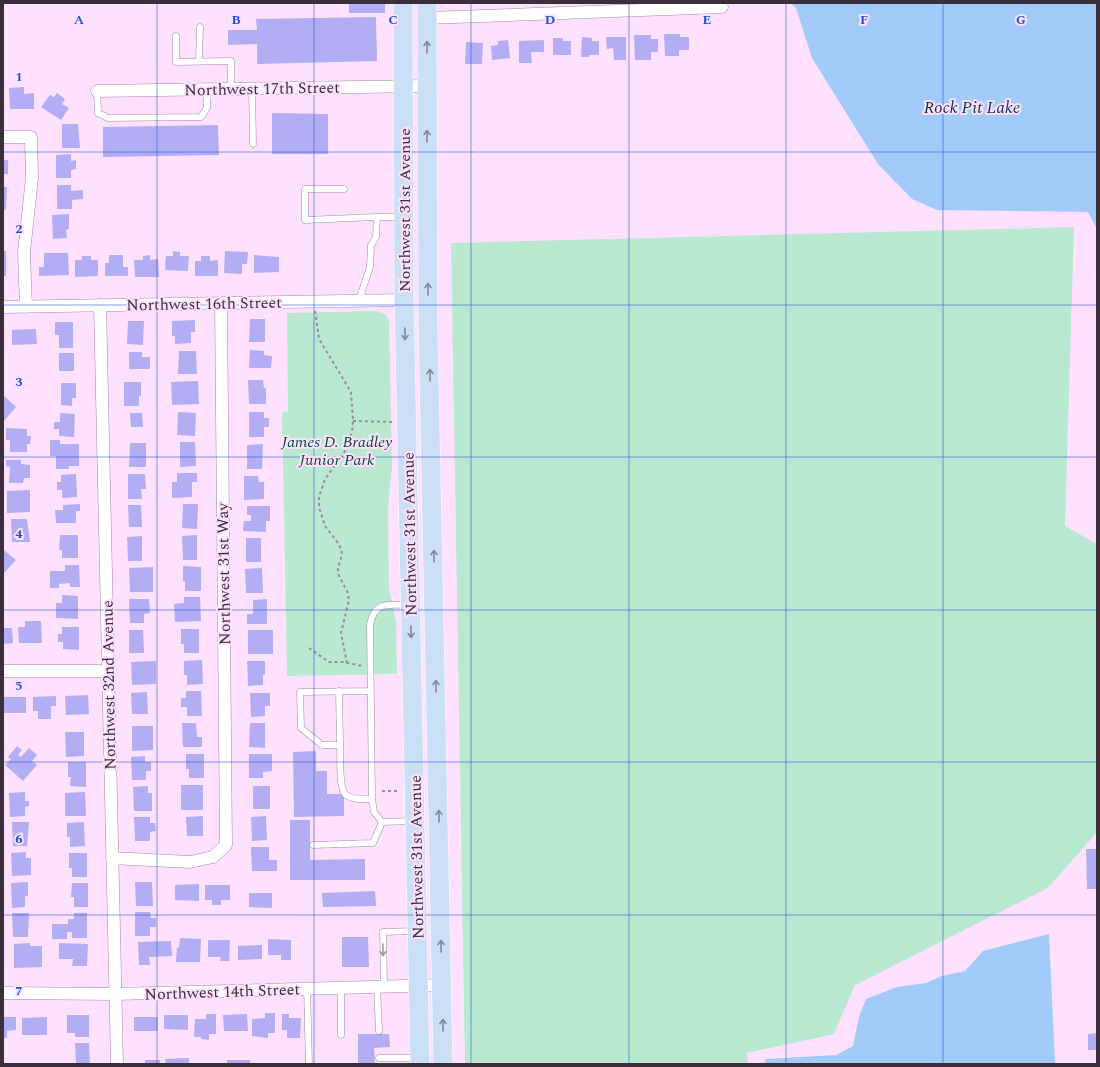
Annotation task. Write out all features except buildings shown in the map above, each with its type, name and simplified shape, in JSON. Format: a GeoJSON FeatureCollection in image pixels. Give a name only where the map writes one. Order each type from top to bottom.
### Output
{"type":"FeatureCollection","features":[{"type":"Feature","properties":{"kind":"main road","name":"Northwest 31st Avenue"},"geometry":{"type":"LineString","coordinates":[[403,3],[404,300],[420,1061]]}},
{"type":"Feature","properties":{"kind":"main road","name":"Northwest 31st Avenue"},"geometry":{"type":"LineString","coordinates":[[427,10],[428,328],[444,1064]]}},
{"type":"Feature","properties":{"kind":"main road"},"geometry":{"type":"LineString","coordinates":[[404,300],[415,305],[423,313],[428,328]]}},
{"type":"Feature","properties":{"kind":"street"},"geometry":{"type":"LineString","coordinates":[[427,10],[722,7]]}},
{"type":"Feature","properties":{"kind":"street","name":"Northwest 17th Street"},"geometry":{"type":"LineString","coordinates":[[97,91],[403,85],[427,86]]}},
{"type":"Feature","properties":{"kind":"street"},"geometry":{"type":"LineString","coordinates":[[3,137],[31,137],[32,178],[24,252],[26,307]]}},
{"type":"Feature","properties":{"kind":"street","name":"Northwest 16th Street"},"geometry":{"type":"LineString","coordinates":[[3,307],[404,300]]}},
{"type":"Feature","properties":{"kind":"street","name":"Northwest 31st Way"},"geometry":{"type":"LineString","coordinates":[[112,858],[190,862],[213,857],[226,845],[221,303]]}},
{"type":"Feature","properties":{"kind":"street","name":"Northwest 32nd Avenue"},"geometry":{"type":"LineString","coordinates":[[100,305],[117,1064]]}},
{"type":"Feature","properties":{"kind":"street"},"geometry":{"type":"LineString","coordinates":[[3,671],[108,671]]}},
{"type":"Feature","properties":{"kind":"street","name":"Northwest 14th Street"},"geometry":{"type":"LineString","coordinates":[[3,993],[116,994],[442,985]]}},
{"type":"Feature","properties":{"kind":"lane"},"geometry":{"type":"LineString","coordinates":[[199,61],[200,27]]}},
{"type":"Feature","properties":{"kind":"lane"},"geometry":{"type":"LineString","coordinates":[[176,36],[176,62],[231,61],[231,88]]}},
{"type":"Feature","properties":{"kind":"lane"},"geometry":{"type":"LineString","coordinates":[[252,88],[253,144]]}},
{"type":"Feature","properties":{"kind":"lane"},"geometry":{"type":"LineString","coordinates":[[97,91],[98,113],[108,118],[201,117],[207,108],[207,89]]}},
{"type":"Feature","properties":{"kind":"lane"},"geometry":{"type":"LineString","coordinates":[[344,189],[306,190],[306,220],[404,217]]}},
{"type":"Feature","properties":{"kind":"lane"},"geometry":{"type":"LineString","coordinates":[[359,300],[370,267],[371,245],[376,237],[377,217]]}},
{"type":"Feature","properties":{"kind":"lane"},"geometry":{"type":"LineString","coordinates":[[382,822],[374,812],[372,799],[370,624],[373,611],[382,605],[410,605]]}},
{"type":"Feature","properties":{"kind":"lane"},"geometry":{"type":"LineString","coordinates":[[339,691],[342,788],[346,795],[357,799],[372,799]]}},
{"type":"Feature","properties":{"kind":"lane"},"geometry":{"type":"LineString","coordinates":[[340,745],[322,745],[301,728],[300,692],[371,691]]}},
{"type":"Feature","properties":{"kind":"lane"},"geometry":{"type":"LineString","coordinates":[[382,822],[415,821]]}},
{"type":"Feature","properties":{"kind":"lane"},"geometry":{"type":"LineString","coordinates":[[313,844],[373,844],[382,822]]}},
{"type":"Feature","properties":{"kind":"lane"},"geometry":{"type":"LineString","coordinates":[[379,1031],[383,932],[418,931]]}},
{"type":"Feature","properties":{"kind":"lane"},"geometry":{"type":"LineString","coordinates":[[341,987],[341,1035]]}},
{"type":"Feature","properties":{"kind":"lane"},"geometry":{"type":"LineString","coordinates":[[307,988],[308,1064]]}},
{"type":"Feature","properties":{"kind":"lane"},"geometry":{"type":"LineString","coordinates":[[379,1058],[420,1061]]}},
{"type":"Feature","properties":{"kind":"path"},"geometry":{"type":"LineString","coordinates":[[315,310],[316,327],[319,339],[351,392],[353,421],[352,432],[344,453],[325,479],[319,497],[319,507],[325,526],[341,549],[342,555],[338,568],[338,574],[348,592],[349,600],[341,633],[347,662]]}},
{"type":"Feature","properties":{"kind":"path"},"geometry":{"type":"LineString","coordinates":[[353,421],[394,422]]}},
{"type":"Feature","properties":{"kind":"path"},"geometry":{"type":"LineString","coordinates":[[309,648],[329,662],[347,662],[353,665],[365,665]]}},
{"type":"Feature","properties":{"kind":"path"},"geometry":{"type":"LineString","coordinates":[[382,791],[397,791]]}},
{"type":"Feature","properties":{"kind":"green space"},"geometry":{"type":"Polygon","coordinates":[[[1074,227],[1065,526],[1097,544],[1097,832],[1048,888],[855,985],[834,1034],[747,1053],[748,1064],[465,1064],[451,243],[1074,227]]]}},
{"type":"Feature","properties":{"kind":"green space","name":"James D. Bradley Junior Park"},"geometry":{"type":"Polygon","coordinates":[[[377,311],[386,315],[389,321],[392,467],[388,507],[389,589],[396,621],[397,674],[287,676],[282,412],[288,412],[287,313],[377,311]]]}},
{"type":"Feature","properties":{"kind":"water","name":"Rock Pit Lake"},"geometry":{"type":"Polygon","coordinates":[[[790,3],[1097,3],[1097,229],[1088,212],[937,210],[912,199],[878,164],[812,58],[796,8],[790,3]]]}},
{"type":"Feature","properties":{"kind":"water"},"geometry":{"type":"Polygon","coordinates":[[[1049,934],[1055,1064],[764,1064],[766,1059],[836,1055],[853,1046],[859,1017],[866,999],[897,987],[926,983],[942,976],[965,971],[983,951],[1049,934]]]}}]}
